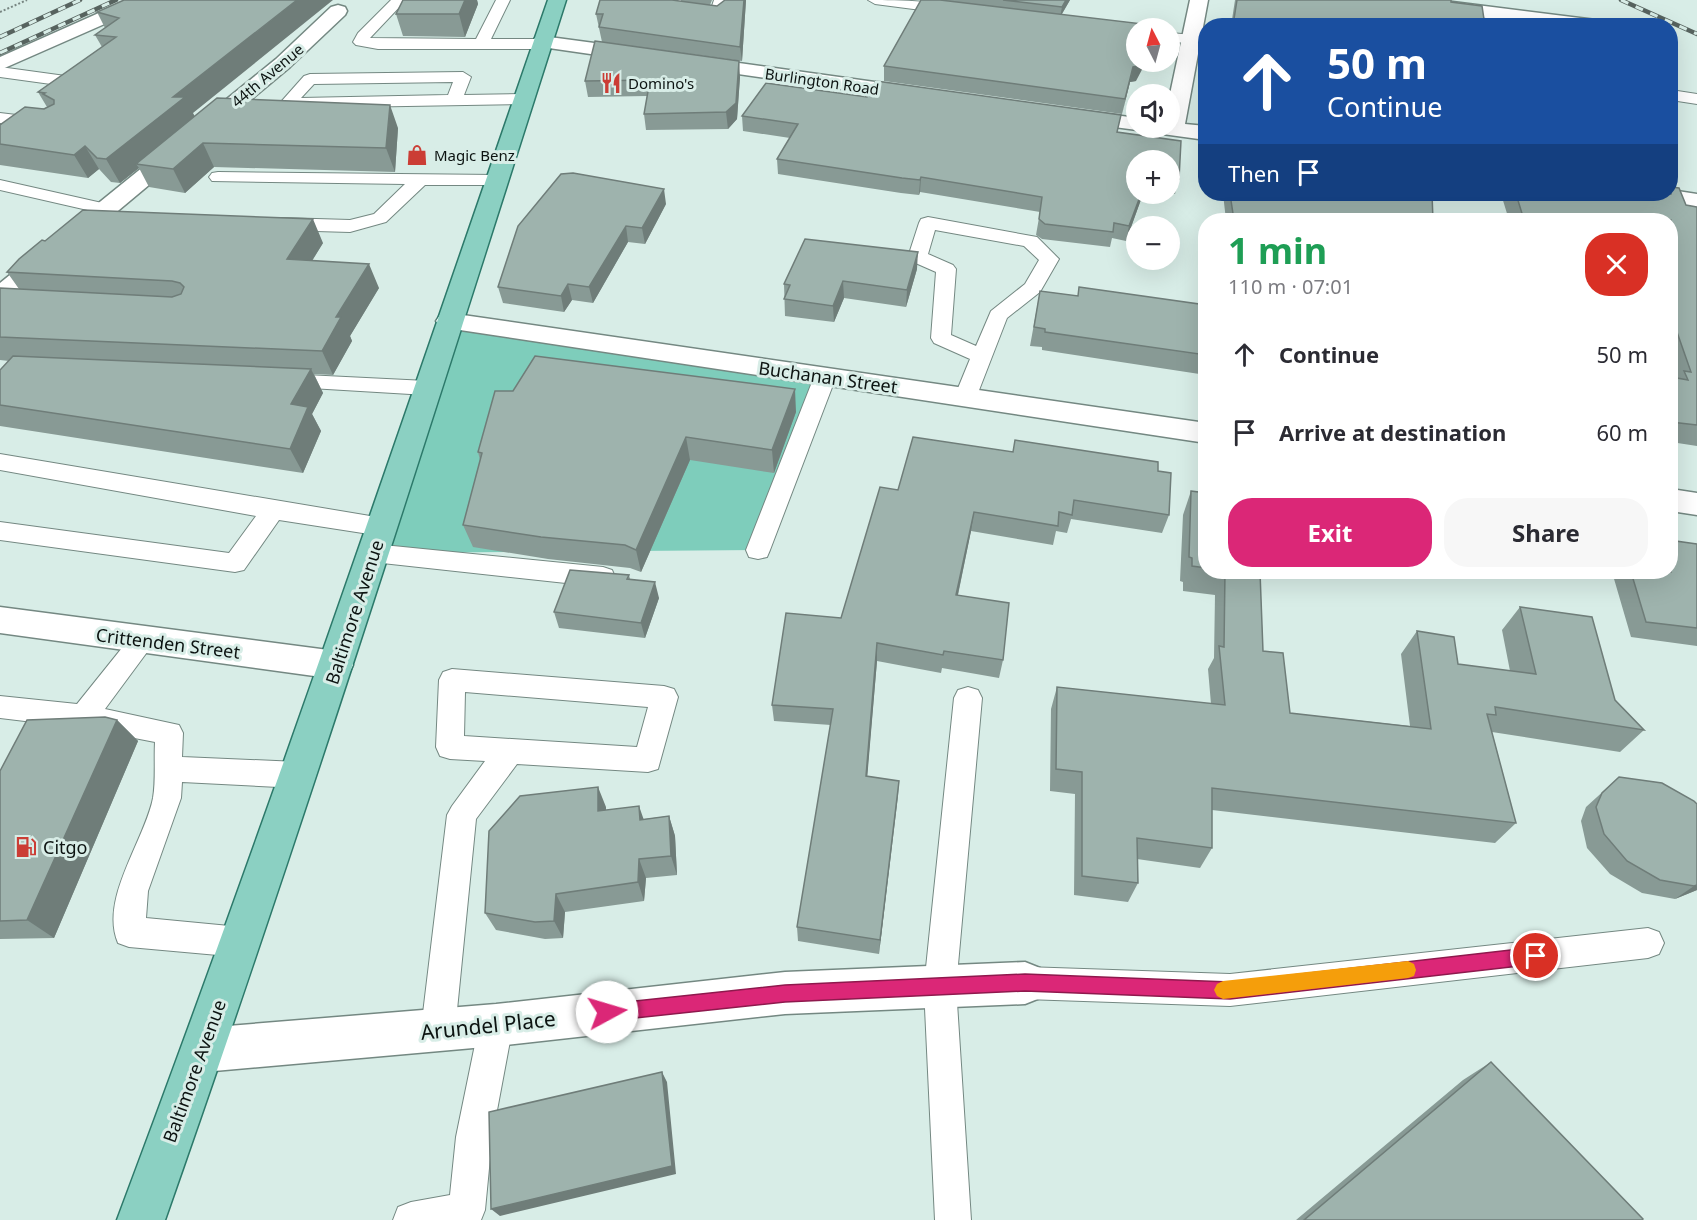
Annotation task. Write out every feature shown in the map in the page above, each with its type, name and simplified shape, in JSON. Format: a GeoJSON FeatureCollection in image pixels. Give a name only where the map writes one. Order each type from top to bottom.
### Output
{"type":"FeatureCollection","features":[{"type":"Feature","properties":{"kind":"main road","name":"Baltimore Avenue"},"geometry":{"type":"LineString","coordinates":[[141,1220],[203,1050],[336,665],[557,0]]}},
{"type":"Feature","properties":{"kind":"street"},"geometry":{"type":"LineString","coordinates":[[1199,0],[1199,18]]}},
{"type":"Feature","properties":{"kind":"street"},"geometry":{"type":"LineString","coordinates":[[1394,0],[1534,18]]}},
{"type":"Feature","properties":{"kind":"street"},"geometry":{"type":"LineString","coordinates":[[0,64],[142,6]]}},
{"type":"Feature","properties":{"kind":"street","name":"44th Avenue"},"geometry":{"type":"LineString","coordinates":[[0,296],[283,63],[338,11]]}},
{"type":"Feature","properties":{"kind":"street"},"geometry":{"type":"LineString","coordinates":[[542,43],[654,57]]}},
{"type":"Feature","properties":{"kind":"street"},"geometry":{"type":"LineString","coordinates":[[1180,94],[1198,43]]}},
{"type":"Feature","properties":{"kind":"street","name":"Burlington Road"},"geometry":{"type":"LineString","coordinates":[[676,60],[941,97]]}},
{"type":"Feature","properties":{"kind":"street"},"geometry":{"type":"LineString","coordinates":[[1057,113],[1126,122]]}},
{"type":"Feature","properties":{"kind":"street"},"geometry":{"type":"LineString","coordinates":[[1180,130],[1198,132]]}},
{"type":"Feature","properties":{"kind":"street"},"geometry":{"type":"LineString","coordinates":[[1678,198],[1697,201]]}},
{"type":"Feature","properties":{"kind":"street","name":"Buchanan Street"},"geometry":{"type":"LineString","coordinates":[[449,321],[1198,432]]}},
{"type":"Feature","properties":{"kind":"street"},"geometry":{"type":"LineString","coordinates":[[1678,501],[1697,504]]}},
{"type":"Feature","properties":{"kind":"street","name":"Crittenden Street"},"geometry":{"type":"LineString","coordinates":[[0,620],[336,665]]}},
{"type":"Feature","properties":{"kind":"street","name":"Arundel Place"},"geometry":{"type":"LineString","coordinates":[[203,1050],[496,1025],[785,993],[1025,982]]}},
{"type":"Feature","properties":{"kind":"lane"},"geometry":{"type":"LineString","coordinates":[[399,0],[363,36],[362,42],[378,44],[542,43]]}},
{"type":"Feature","properties":{"kind":"lane"},"geometry":{"type":"LineString","coordinates":[[481,44],[503,0]]}},
{"type":"Feature","properties":{"kind":"lane"},"geometry":{"type":"LineString","coordinates":[[674,0],[670,8],[717,14],[721,0]]}},
{"type":"Feature","properties":{"kind":"lane"},"geometry":{"type":"LineString","coordinates":[[875,0],[970,12]]}},
{"type":"Feature","properties":{"kind":"lane"},"geometry":{"type":"LineString","coordinates":[[1180,38],[1198,40]]}},
{"type":"Feature","properties":{"kind":"lane"},"geometry":{"type":"LineString","coordinates":[[0,72],[80,83]]}},
{"type":"Feature","properties":{"kind":"lane"},"geometry":{"type":"LineString","coordinates":[[454,100],[463,76],[310,80],[288,103],[523,99]]}},
{"type":"Feature","properties":{"kind":"lane"},"geometry":{"type":"LineString","coordinates":[[1678,96],[1697,99]]}},
{"type":"Feature","properties":{"kind":"lane"},"geometry":{"type":"LineString","coordinates":[[0,118],[58,125]]}},
{"type":"Feature","properties":{"kind":"lane"},"geometry":{"type":"LineString","coordinates":[[218,177],[496,180]]}},
{"type":"Feature","properties":{"kind":"lane"},"geometry":{"type":"LineString","coordinates":[[268,224],[350,226],[380,218],[421,179]]}},
{"type":"Feature","properties":{"kind":"lane"},"geometry":{"type":"LineString","coordinates":[[0,185],[105,209]]}},
{"type":"Feature","properties":{"kind":"lane"},"geometry":{"type":"LineString","coordinates":[[965,398],[998,315],[1034,288],[1049,259],[1030,241],[928,224],[918,257],[946,269],[941,339],[981,357]]}},
{"type":"Feature","properties":{"kind":"lane"},"geometry":{"type":"LineString","coordinates":[[0,303],[23,304]]}},
{"type":"Feature","properties":{"kind":"lane"},"geometry":{"type":"LineString","coordinates":[[759,550],[825,377]]}},
{"type":"Feature","properties":{"kind":"lane"},"geometry":{"type":"LineString","coordinates":[[268,381],[427,388]]}},
{"type":"Feature","properties":{"kind":"lane"},"geometry":{"type":"LineString","coordinates":[[0,462],[273,510],[377,540],[630,580]]}},
{"type":"Feature","properties":{"kind":"lane"},"geometry":{"type":"LineString","coordinates":[[0,531],[235,563],[273,510]]}},
{"type":"Feature","properties":{"kind":"lane"},"geometry":{"type":"LineString","coordinates":[[83,716],[143,640]]}},
{"type":"Feature","properties":{"kind":"lane"},"geometry":{"type":"LineString","coordinates":[[452,680],[664,697],[648,760],[510,752],[450,747],[452,680]]}},
{"type":"Feature","properties":{"kind":"lane"},"geometry":{"type":"LineString","coordinates":[[953,1220],[940,987],[968,698]]}},
{"type":"Feature","properties":{"kind":"lane"},"geometry":{"type":"LineString","coordinates":[[0,707],[83,716],[169,733],[167,798],[134,891],[129,932],[240,942]]}},
{"type":"Feature","properties":{"kind":"lane"},"geometry":{"type":"LineString","coordinates":[[438,1030],[462,815],[510,752]]}},
{"type":"Feature","properties":{"kind":"lane"},"geometry":{"type":"LineString","coordinates":[[168,769],[298,775]]}},
{"type":"Feature","properties":{"kind":"lane"},"geometry":{"type":"LineString","coordinates":[[1025,982],[1230,990],[1648,943]]}},
{"type":"Feature","properties":{"kind":"lane"},"geometry":{"type":"LineString","coordinates":[[411,1220],[466,1210],[474,1137],[496,1025]]}},
{"type":"Feature","properties":{"kind":"path"},"geometry":{"type":"LineString","coordinates":[[0,12],[27,0]]}},
{"type":"Feature","properties":{"kind":"green space"},"geometry":{"type":"Polygon","coordinates":[[[449,321],[825,377],[758,550],[373,553],[449,321]]]}},
{"type":"Feature","properties":{"kind":"building"},"geometry":{"type":"Polygon","coordinates":[[[124,0],[297,0],[173,97],[185,97],[106,159],[97,158],[85,146],[74,155],[0,144],[0,125],[25,107],[44,109],[54,104],[54,100],[43,94],[45,93],[38,92],[116,37],[95,35],[119,18],[97,12],[124,0]]]}},
{"type":"Feature","properties":{"kind":"building"},"geometry":{"type":"Polygon","coordinates":[[[403,0],[465,0],[459,14],[396,14],[403,0]]]}},
{"type":"Feature","properties":{"kind":"building"},"geometry":{"type":"Polygon","coordinates":[[[600,0],[672,0],[717,6],[725,0],[744,0],[740,47],[599,27],[603,14],[596,14],[600,0]]]}},
{"type":"Feature","properties":{"kind":"building"},"geometry":{"type":"Polygon","coordinates":[[[921,0],[940,0],[1126,22],[1126,72],[1132,72],[1129,84],[1126,84],[1125,99],[884,66],[921,0]]]}},
{"type":"Feature","properties":{"kind":"building"},"geometry":{"type":"Polygon","coordinates":[[[1003,0],[1066,0],[1062,7],[1003,0]]]}},
{"type":"Feature","properties":{"kind":"building"},"geometry":{"type":"Polygon","coordinates":[[[1237,0],[1451,0],[1451,2],[1482,6],[1484,18],[1234,18],[1237,0]]]}},
{"type":"Feature","properties":{"kind":"building"},"geometry":{"type":"Polygon","coordinates":[[[595,41],[739,61],[736,103],[726,112],[644,114],[650,80],[585,81],[595,41]]]}},
{"type":"Feature","properties":{"kind":"building"},"geometry":{"type":"Polygon","coordinates":[[[876,81],[1121,115],[1117,132],[1126,133],[1126,138],[1160,138],[1181,141],[1180,160],[1180,150],[1126,150],[1126,204],[1137,204],[1133,216],[1126,216],[1126,225],[1114,223],[1113,232],[1045,224],[1039,219],[1042,197],[921,177],[920,180],[902,178],[777,159],[798,124],[742,116],[766,83],[867,97],[876,81]]]}},
{"type":"Feature","properties":{"kind":"building"},"geometry":{"type":"Polygon","coordinates":[[[217,98],[390,105],[386,148],[203,143],[173,169],[136,164],[217,98]]]}},
{"type":"Feature","properties":{"kind":"building"},"geometry":{"type":"Polygon","coordinates":[[[573,173],[664,189],[642,228],[626,226],[589,287],[568,284],[561,296],[498,287],[518,226],[561,174],[573,173]]]}},
{"type":"Feature","properties":{"kind":"building"},"geometry":{"type":"Polygon","coordinates":[[[1678,188],[1686,205],[1697,207],[1697,425],[1678,423],[1678,378],[1688,380],[1684,371],[1691,372],[1678,335],[1678,213],[1522,213],[1518,201],[1678,201],[1678,188]]]}},
{"type":"Feature","properties":{"kind":"building"},"geometry":{"type":"Polygon","coordinates":[[[1231,201],[1432,201],[1433,213],[1233,213],[1231,201]]]}},
{"type":"Feature","properties":{"kind":"building"},"geometry":{"type":"Polygon","coordinates":[[[83,210],[313,219],[287,259],[369,264],[336,317],[341,317],[322,351],[0,337],[0,288],[172,297],[181,294],[184,287],[172,281],[7,272],[42,240],[45,241],[83,210]]]}},
{"type":"Feature","properties":{"kind":"building"},"geometry":{"type":"Polygon","coordinates":[[[805,239],[918,252],[907,290],[843,281],[833,306],[784,299],[790,285],[784,284],[805,239]]]}},
{"type":"Feature","properties":{"kind":"building"},"geometry":{"type":"Polygon","coordinates":[[[1079,287],[1198,304],[1198,354],[1045,332],[1045,329],[1034,327],[1040,291],[1078,296],[1079,287]]]}},
{"type":"Feature","properties":{"kind":"building"},"geometry":{"type":"Polygon","coordinates":[[[13,356],[311,369],[291,404],[308,407],[290,449],[0,405],[0,370],[13,356]]]}},
{"type":"Feature","properties":{"kind":"building"},"geometry":{"type":"Polygon","coordinates":[[[535,356],[795,389],[772,450],[686,437],[636,550],[625,545],[541,537],[463,525],[482,453],[478,452],[495,391],[513,391],[535,356]]]}},
{"type":"Feature","properties":{"kind":"building"},"geometry":{"type":"Polygon","coordinates":[[[913,437],[1013,452],[1015,440],[1158,462],[1158,471],[1171,473],[1169,515],[1074,500],[1072,515],[1059,512],[1058,526],[974,512],[956,595],[1009,603],[1003,660],[944,651],[943,655],[877,643],[866,776],[899,781],[880,940],[797,927],[833,709],[772,705],[786,613],[841,618],[880,487],[898,490],[913,437]]]}},
{"type":"Feature","properties":{"kind":"building"},"geometry":{"type":"Polygon","coordinates":[[[1191,491],[1198,492],[1198,567],[1192,566],[1192,558],[1189,557],[1191,491]]]}},
{"type":"Feature","properties":{"kind":"building"},"geometry":{"type":"Polygon","coordinates":[[[1678,541],[1697,544],[1697,628],[1646,622],[1633,579],[1678,579],[1678,541]]]}},
{"type":"Feature","properties":{"kind":"building"},"geometry":{"type":"Polygon","coordinates":[[[570,570],[629,575],[627,579],[655,582],[641,623],[554,612],[570,570]]]}},
{"type":"Feature","properties":{"kind":"building"},"geometry":{"type":"Polygon","coordinates":[[[1225,579],[1260,579],[1263,651],[1283,653],[1290,713],[1431,729],[1417,631],[1454,637],[1458,664],[1536,674],[1520,607],[1592,617],[1615,700],[1644,730],[1495,707],[1496,715],[1487,714],[1516,823],[1212,788],[1212,848],[1137,838],[1138,883],[1082,876],[1082,772],[1056,769],[1057,687],[1225,705],[1219,646],[1224,647],[1225,579]]]}},
{"type":"Feature","properties":{"kind":"building"},"geometry":{"type":"Polygon","coordinates":[[[105,717],[117,720],[27,920],[0,921],[0,771],[27,720],[105,717]]]}},
{"type":"Feature","properties":{"kind":"building"},"geometry":{"type":"Polygon","coordinates":[[[1619,777],[1662,783],[1697,804],[1697,885],[1660,880],[1627,861],[1604,834],[1596,807],[1602,793],[1619,777]]]}},
{"type":"Feature","properties":{"kind":"building"},"geometry":{"type":"Polygon","coordinates":[[[598,787],[598,811],[639,806],[640,820],[669,816],[671,856],[639,859],[638,882],[556,894],[554,921],[535,922],[485,913],[489,831],[520,796],[598,787]]]}},
{"type":"Feature","properties":{"kind":"building"},"geometry":{"type":"Polygon","coordinates":[[[1491,1062],[1642,1220],[1304,1220],[1491,1062]]]}},
{"type":"Feature","properties":{"kind":"building"},"geometry":{"type":"Polygon","coordinates":[[[662,1072],[672,1166],[491,1209],[489,1112],[662,1072]]]}},
{"type":"Feature","properties":{"kind":"railway"},"geometry":{"type":"LineString","coordinates":[[0,37],[80,0]]}},
{"type":"Feature","properties":{"kind":"railway"},"geometry":{"type":"LineString","coordinates":[[0,53],[116,0]]}},
{"type":"Feature","properties":{"kind":"railway"},"geometry":{"type":"LineString","coordinates":[[1621,0],[1661,18]]}},
{"type":"Feature","properties":{"kind":"railway"},"geometry":{"type":"LineString","coordinates":[[1678,26],[1697,34]]}},
{"type":"Feature","properties":{"kind":"slow traffic"},"geometry":{"type":"LineString","coordinates":[[1223,990],[1408,970]]}},
{"type":"Feature","properties":{"kind":"place","name":"Domino's"},"geometry":{"type":"Point","coordinates":[611,83]}},
{"type":"Feature","properties":{"kind":"place","name":"Magic Benz"},"geometry":{"type":"Point","coordinates":[417,155]}},
{"type":"Feature","properties":{"kind":"place","name":"Citgo"},"geometry":{"type":"Point","coordinates":[26,847]}},
{"type":"Feature","properties":{"kind":"route"},"geometry":{"type":"LineString","coordinates":[[607,1012],[785,993],[1025,982],[1230,990],[1536,956]]}}]}
